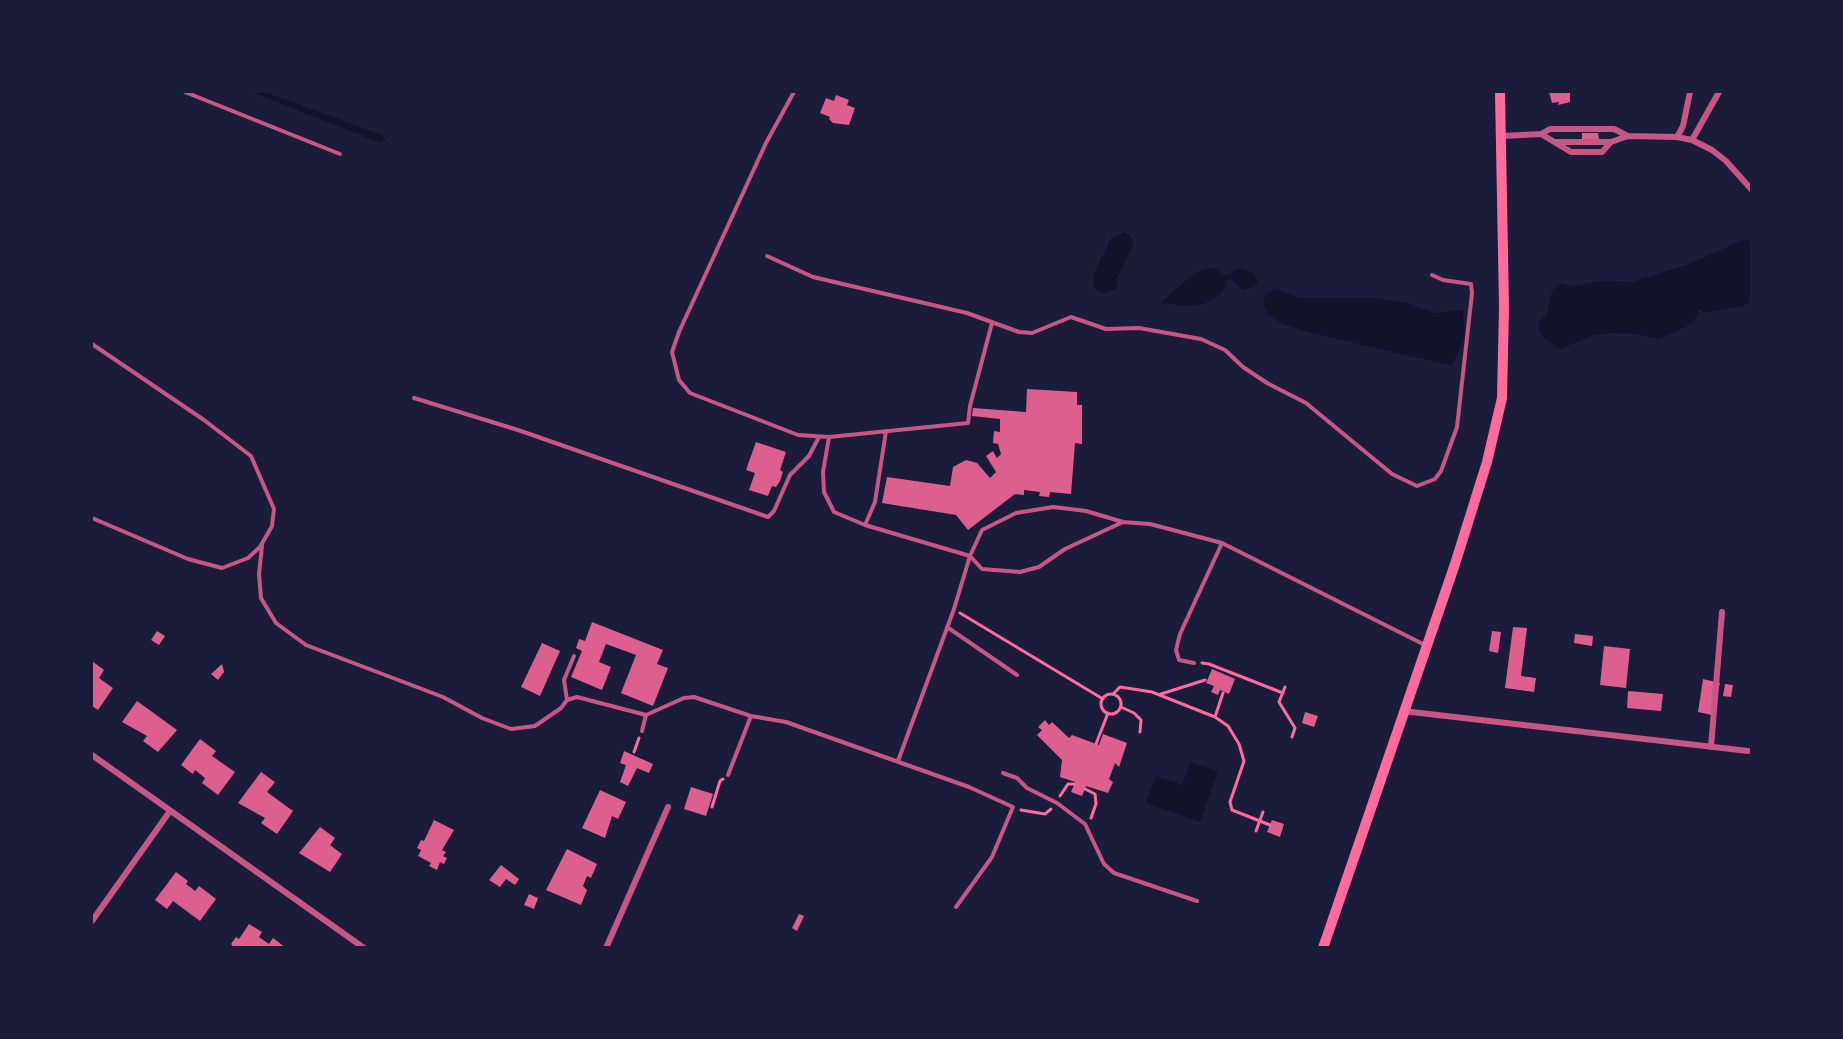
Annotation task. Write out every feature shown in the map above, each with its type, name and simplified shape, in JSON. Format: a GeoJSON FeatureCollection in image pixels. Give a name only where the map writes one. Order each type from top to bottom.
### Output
{"type":"FeatureCollection","features":[{"type":"Feature","properties":{"kind":"main road"},"geometry":{"type":"LineString","coordinates":[[1323,948],[1487,462],[1502,398],[1504,307],[1500,92]]}},
{"type":"Feature","properties":{"kind":"street"},"geometry":{"type":"LineString","coordinates":[[1677,137],[1683,126],[1690,92]]}},
{"type":"Feature","properties":{"kind":"street"},"geometry":{"type":"LineString","coordinates":[[1692,140],[1719,92]]}},
{"type":"Feature","properties":{"kind":"street"},"geometry":{"type":"LineString","coordinates":[[1502,137],[1541,134],[1550,129],[1614,129],[1628,136]]}},
{"type":"Feature","properties":{"kind":"street"},"geometry":{"type":"LineString","coordinates":[[1541,134],[1571,152],[1602,152],[1611,142],[1628,136],[1677,137],[1692,140],[1712,150],[1726,161],[1752,190]]}},
{"type":"Feature","properties":{"kind":"street"},"geometry":{"type":"LineString","coordinates":[[1712,747],[1722,612]]}},
{"type":"Feature","properties":{"kind":"street"},"geometry":{"type":"LineString","coordinates":[[1403,711],[1748,751]]}},
{"type":"Feature","properties":{"kind":"street"},"geometry":{"type":"LineString","coordinates":[[92,755],[364,948]]}},
{"type":"Feature","properties":{"kind":"street"},"geometry":{"type":"LineString","coordinates":[[606,948],[668,807]]}},
{"type":"Feature","properties":{"kind":"street"},"geometry":{"type":"LineString","coordinates":[[92,921],[170,811]]}},
{"type":"Feature","properties":{"kind":"lane"},"geometry":{"type":"LineString","coordinates":[[185,92],[340,154]]}},
{"type":"Feature","properties":{"kind":"lane"},"geometry":{"type":"LineString","coordinates":[[794,92],[766,142],[707,268],[672,352],[679,380],[690,393],[798,435],[829,437],[968,423],[970,406],[992,323]]}},
{"type":"Feature","properties":{"kind":"lane"},"geometry":{"type":"LineString","coordinates":[[767,256],[813,277],[967,313],[1019,332],[1032,333],[1071,317],[1106,329],[1139,328],[1183,333],[1201,339],[1225,350],[1243,367],[1267,383],[1306,403],[1392,474],[1417,486],[1435,479],[1442,471],[1457,427],[1472,292],[1471,284],[1443,280],[1432,275]]}},
{"type":"Feature","properties":{"kind":"lane"},"geometry":{"type":"LineString","coordinates":[[92,344],[204,420],[251,456],[274,509],[272,526],[262,545],[248,558],[232,566],[210,567],[92,518]]}},
{"type":"Feature","properties":{"kind":"lane"},"geometry":{"type":"LineString","coordinates":[[414,398],[518,430],[768,517],[774,511],[790,475],[809,456],[819,437]]}},
{"type":"Feature","properties":{"kind":"lane"},"geometry":{"type":"LineString","coordinates":[[865,525],[875,502],[886,431]]}},
{"type":"Feature","properties":{"kind":"lane"},"geometry":{"type":"LineString","coordinates":[[829,437],[823,472],[824,492],[834,512],[865,525],[970,556],[982,569],[1020,572],[1039,567],[1065,549],[1123,522]]}},
{"type":"Feature","properties":{"kind":"lane"},"geometry":{"type":"LineString","coordinates":[[898,761],[954,609],[970,556],[982,530],[1016,513],[1053,507],[1086,511],[1123,522],[1150,524],[1222,543],[1426,645]]}},
{"type":"Feature","properties":{"kind":"lane"},"geometry":{"type":"LineString","coordinates":[[1194,663],[1179,660],[1176,650],[1180,634],[1222,543]]}},
{"type":"Feature","properties":{"kind":"lane"},"geometry":{"type":"LineString","coordinates":[[262,545],[259,574],[261,598],[276,623],[306,645],[443,697],[482,718],[511,729],[535,726],[561,708],[567,700],[577,697],[646,714],[684,698],[694,697],[751,716],[786,722],[969,787],[1013,807],[992,857],[956,907]]}},
{"type":"Feature","properties":{"kind":"lane"},"geometry":{"type":"LineString","coordinates":[[947,627],[1017,675]]}},
{"type":"Feature","properties":{"kind":"lane"},"geometry":{"type":"LineString","coordinates":[[567,700],[564,680],[574,656]]}},
{"type":"Feature","properties":{"kind":"lane"},"geometry":{"type":"LineString","coordinates":[[642,731],[646,714]]}},
{"type":"Feature","properties":{"kind":"lane"},"geometry":{"type":"LineString","coordinates":[[728,776],[751,716]]}},
{"type":"Feature","properties":{"kind":"lane"},"geometry":{"type":"LineString","coordinates":[[1003,773],[1017,778],[1027,788],[1056,802],[1085,824],[1104,864],[1114,873],[1197,901]]}},
{"type":"Feature","properties":{"kind":"path"},"geometry":{"type":"LineString","coordinates":[[954,609],[1103,699]]}},
{"type":"Feature","properties":{"kind":"path"},"geometry":{"type":"LineString","coordinates":[[1194,663],[1209,664],[1282,693]]}},
{"type":"Feature","properties":{"kind":"path"},"geometry":{"type":"LineString","coordinates":[[1160,694],[1206,680]]}},
{"type":"Feature","properties":{"kind":"path"},"geometry":{"type":"LineString","coordinates":[[1103,699],[1120,687],[1160,694],[1215,717],[1227,726],[1239,744],[1244,761],[1230,802],[1232,810],[1270,825]]}},
{"type":"Feature","properties":{"kind":"path"},"geometry":{"type":"LineString","coordinates":[[1285,687],[1280,702],[1294,728],[1292,737]]}},
{"type":"Feature","properties":{"kind":"path"},"geometry":{"type":"LineString","coordinates":[[1215,717],[1223,693]]}},
{"type":"Feature","properties":{"kind":"path"},"geometry":{"type":"LineString","coordinates":[[1103,699],[1103,709],[1108,713],[1117,712],[1121,707],[1120,700],[1113,694]]}},
{"type":"Feature","properties":{"kind":"path"},"geometry":{"type":"LineString","coordinates":[[1121,707],[1141,720],[1140,732]]}},
{"type":"Feature","properties":{"kind":"path"},"geometry":{"type":"LineString","coordinates":[[1096,744],[1108,713]]}},
{"type":"Feature","properties":{"kind":"path"},"geometry":{"type":"LineString","coordinates":[[634,752],[642,731]]}},
{"type":"Feature","properties":{"kind":"path"},"geometry":{"type":"LineString","coordinates":[[712,807],[720,781],[728,776]]}},
{"type":"Feature","properties":{"kind":"path"},"geometry":{"type":"LineString","coordinates":[[1085,789],[1095,794],[1096,804],[1094,815],[1085,824]]}},
{"type":"Feature","properties":{"kind":"path"},"geometry":{"type":"LineString","coordinates":[[1256,831],[1263,812]]}},
{"type":"Feature","properties":{"kind":"shaded area"},"geometry":{"type":"Polygon","coordinates":[[[251,92],[265,92],[382,135],[386,139],[381,143],[251,92]]]}},
{"type":"Feature","properties":{"kind":"shaded area"},"geometry":{"type":"Polygon","coordinates":[[[1124,232],[1131,237],[1133,245],[1118,276],[1116,289],[1102,293],[1097,291],[1093,286],[1094,273],[1111,239],[1124,232]]]}},
{"type":"Feature","properties":{"kind":"shaded area"},"geometry":{"type":"Polygon","coordinates":[[[1743,240],[1751,241],[1752,301],[1743,306],[1705,313],[1699,309],[1697,317],[1686,327],[1658,339],[1630,333],[1612,333],[1594,335],[1560,349],[1545,339],[1538,328],[1538,323],[1547,314],[1552,291],[1559,284],[1576,286],[1600,281],[1632,282],[1689,264],[1743,240]]]}},
{"type":"Feature","properties":{"kind":"shaded area"},"geometry":{"type":"Polygon","coordinates":[[[1212,267],[1226,276],[1239,268],[1243,269],[1254,274],[1258,283],[1252,288],[1242,289],[1230,278],[1225,281],[1226,285],[1220,294],[1204,304],[1187,306],[1160,303],[1195,273],[1212,267]]]}},
{"type":"Feature","properties":{"kind":"shaded area"},"geometry":{"type":"Polygon","coordinates":[[[1277,288],[1298,298],[1379,298],[1408,303],[1434,313],[1463,310],[1465,336],[1452,366],[1308,332],[1282,324],[1267,313],[1264,306],[1265,295],[1277,288]]]}},
{"type":"Feature","properties":{"kind":"shaded area"},"geometry":{"type":"Polygon","coordinates":[[[1190,762],[1218,771],[1200,822],[1146,803],[1155,776],[1182,785],[1190,762]]]}},
{"type":"Feature","properties":{"kind":"building"},"geometry":{"type":"Polygon","coordinates":[[[1549,92],[1570,92],[1570,102],[1558,105],[1559,102],[1552,103],[1549,92]]]}},
{"type":"Feature","properties":{"kind":"building"},"geometry":{"type":"Polygon","coordinates":[[[836,95],[849,100],[847,105],[855,108],[849,125],[833,123],[830,117],[820,113],[826,98],[834,101],[836,95]]]}},
{"type":"Feature","properties":{"kind":"building"},"geometry":{"type":"Polygon","coordinates":[[[1582,133],[1598,133],[1599,139],[1582,139],[1582,133]]]}},
{"type":"Feature","properties":{"kind":"building"},"geometry":{"type":"Polygon","coordinates":[[[1027,389],[1077,392],[1077,405],[1082,405],[1082,444],[1075,443],[1071,494],[1050,492],[1049,497],[1039,496],[1040,492],[1024,490],[1024,495],[1015,494],[968,530],[956,515],[882,503],[887,477],[950,486],[953,467],[966,460],[977,463],[990,478],[996,472],[986,456],[993,451],[997,458],[1001,454],[998,444],[993,443],[994,431],[1000,432],[1000,419],[972,416],[973,408],[1026,412],[1027,389]]]}},
{"type":"Feature","properties":{"kind":"building"},"geometry":{"type":"Polygon","coordinates":[[[756,442],[786,452],[780,470],[783,472],[780,481],[776,487],[772,486],[768,496],[749,490],[755,473],[746,470],[756,442]]]}},
{"type":"Feature","properties":{"kind":"building"},"geometry":{"type":"Polygon","coordinates":[[[592,622],[663,650],[657,664],[668,668],[653,706],[621,693],[636,655],[606,644],[599,662],[611,667],[602,690],[571,677],[582,651],[576,648],[579,639],[585,641],[592,622]]]}},
{"type":"Feature","properties":{"kind":"building"},"geometry":{"type":"Polygon","coordinates":[[[1513,627],[1527,628],[1521,676],[1536,678],[1534,692],[1505,688],[1513,627]]]}},
{"type":"Feature","properties":{"kind":"building"},"geometry":{"type":"Polygon","coordinates":[[[157,631],[165,636],[159,645],[151,640],[157,631]]]}},
{"type":"Feature","properties":{"kind":"building"},"geometry":{"type":"Polygon","coordinates":[[[1492,631],[1501,632],[1498,653],[1489,651],[1492,631]]]}},
{"type":"Feature","properties":{"kind":"building"},"geometry":{"type":"Polygon","coordinates":[[[1575,634],[1593,636],[1592,646],[1574,643],[1575,634]]]}},
{"type":"Feature","properties":{"kind":"building"},"geometry":{"type":"Polygon","coordinates":[[[542,643],[560,651],[540,696],[521,687],[542,643]]]}},
{"type":"Feature","properties":{"kind":"building"},"geometry":{"type":"Polygon","coordinates":[[[1604,646],[1630,649],[1626,688],[1600,685],[1604,646]]]}},
{"type":"Feature","properties":{"kind":"building"},"geometry":{"type":"Polygon","coordinates":[[[92,661],[104,670],[99,678],[113,688],[98,710],[92,706],[92,661]]]}},
{"type":"Feature","properties":{"kind":"building"},"geometry":{"type":"Polygon","coordinates":[[[222,664],[224,672],[218,680],[211,674],[222,664]]]}},
{"type":"Feature","properties":{"kind":"building"},"geometry":{"type":"Polygon","coordinates":[[[1212,669],[1235,679],[1229,694],[1220,690],[1218,695],[1211,692],[1214,686],[1206,683],[1212,669]]]}},
{"type":"Feature","properties":{"kind":"building"},"geometry":{"type":"Polygon","coordinates":[[[1703,679],[1720,683],[1712,715],[1698,712],[1703,679]]]}},
{"type":"Feature","properties":{"kind":"building"},"geometry":{"type":"Polygon","coordinates":[[[1725,684],[1733,685],[1731,697],[1723,696],[1725,684]]]}},
{"type":"Feature","properties":{"kind":"building"},"geometry":{"type":"Polygon","coordinates":[[[1628,691],[1663,694],[1661,711],[1627,708],[1628,691]]]}},
{"type":"Feature","properties":{"kind":"building"},"geometry":{"type":"Polygon","coordinates":[[[137,701],[177,730],[158,752],[143,741],[147,736],[122,722],[137,701]]]}},
{"type":"Feature","properties":{"kind":"building"},"geometry":{"type":"Polygon","coordinates":[[[1305,712],[1318,716],[1314,727],[1302,723],[1305,712]]]}},
{"type":"Feature","properties":{"kind":"building"},"geometry":{"type":"Polygon","coordinates":[[[1045,720],[1049,725],[1052,722],[1069,738],[1072,735],[1099,745],[1103,734],[1127,743],[1119,767],[1115,763],[1109,779],[1113,782],[1108,793],[1086,786],[1082,796],[1071,792],[1075,782],[1060,777],[1062,760],[1037,735],[1042,730],[1038,727],[1045,720]]]}},
{"type":"Feature","properties":{"kind":"building"},"geometry":{"type":"Polygon","coordinates":[[[200,739],[216,751],[212,756],[235,772],[218,795],[202,783],[205,778],[195,770],[193,774],[181,765],[200,739]]]}},
{"type":"Feature","properties":{"kind":"building"},"geometry":{"type":"Polygon","coordinates":[[[624,751],[653,764],[649,773],[637,768],[628,786],[620,782],[626,765],[620,763],[624,751]]]}},
{"type":"Feature","properties":{"kind":"building"},"geometry":{"type":"Polygon","coordinates":[[[261,772],[275,782],[267,792],[293,811],[277,834],[261,823],[265,818],[238,803],[261,772]]]}},
{"type":"Feature","properties":{"kind":"building"},"geometry":{"type":"Polygon","coordinates":[[[691,787],[713,794],[706,816],[684,809],[691,787]]]}},
{"type":"Feature","properties":{"kind":"building"},"geometry":{"type":"Polygon","coordinates":[[[600,790],[626,802],[618,819],[612,816],[605,838],[582,828],[600,790]]]}},
{"type":"Feature","properties":{"kind":"building"},"geometry":{"type":"Polygon","coordinates":[[[434,820],[454,830],[442,850],[446,852],[443,856],[447,858],[444,864],[440,862],[437,870],[429,866],[431,863],[418,856],[421,850],[417,848],[421,840],[424,841],[434,820]]]}},
{"type":"Feature","properties":{"kind":"building"},"geometry":{"type":"Polygon","coordinates":[[[1272,820],[1284,824],[1280,837],[1267,832],[1272,820]]]}},
{"type":"Feature","properties":{"kind":"building"},"geometry":{"type":"Polygon","coordinates":[[[320,827],[335,838],[330,845],[342,854],[330,872],[299,853],[320,827]]]}},
{"type":"Feature","properties":{"kind":"building"},"geometry":{"type":"Polygon","coordinates":[[[567,849],[597,864],[591,878],[587,876],[583,886],[587,890],[581,905],[546,890],[567,849]]]}},
{"type":"Feature","properties":{"kind":"building"},"geometry":{"type":"Polygon","coordinates":[[[501,865],[519,879],[515,885],[506,879],[500,887],[489,880],[501,865]]]}},
{"type":"Feature","properties":{"kind":"building"},"geometry":{"type":"Polygon","coordinates":[[[176,872],[188,881],[186,884],[195,891],[199,886],[216,899],[200,921],[173,901],[167,909],[155,900],[176,872]]]}},
{"type":"Feature","properties":{"kind":"building"},"geometry":{"type":"Polygon","coordinates":[[[529,894],[538,898],[534,909],[524,905],[529,894]]]}},
{"type":"Feature","properties":{"kind":"building"},"geometry":{"type":"Polygon","coordinates":[[[799,914],[804,916],[797,931],[792,928],[799,914]]]}},
{"type":"Feature","properties":{"kind":"building"},"geometry":{"type":"Polygon","coordinates":[[[249,924],[262,932],[259,937],[269,944],[273,938],[286,948],[234,948],[231,944],[236,937],[239,939],[249,924]]]}}]}
